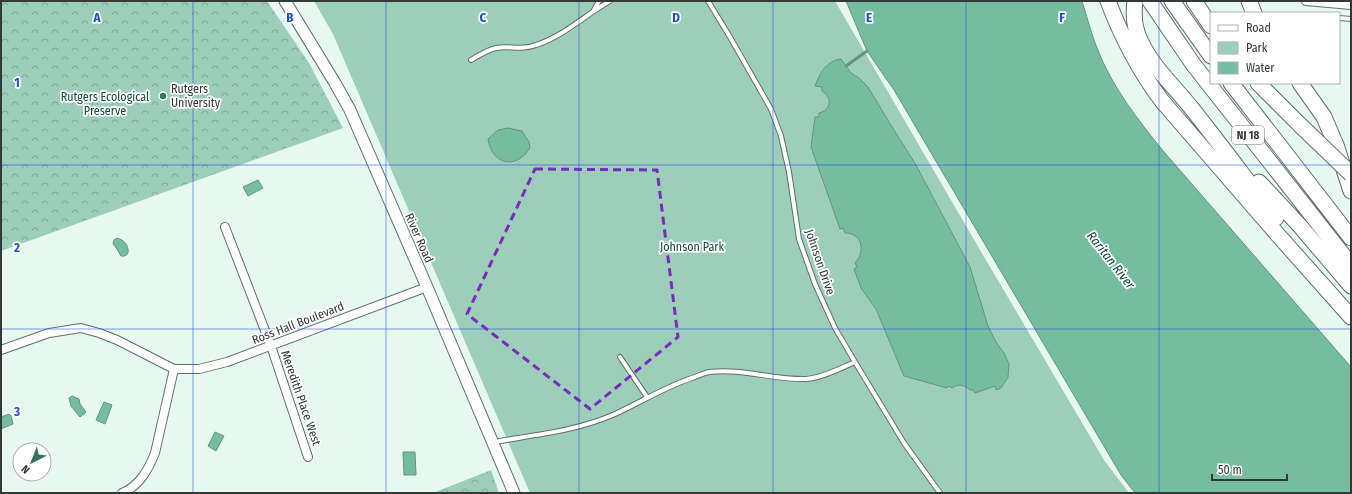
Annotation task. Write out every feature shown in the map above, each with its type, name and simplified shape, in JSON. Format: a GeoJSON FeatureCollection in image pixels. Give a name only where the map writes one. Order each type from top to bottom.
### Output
{"type":"FeatureCollection","features":[{"type":"Feature","properties":{"kind":"highway"},"geometry":{"type":"LineString","coordinates":[[1108,1],[1119,31],[1147,81],[1278,235],[1351,316]]}},
{"type":"Feature","properties":{"kind":"highway"},"geometry":{"type":"LineString","coordinates":[[1135,1],[1135,27],[1141,43],[1152,61],[1192,109],[1351,316]]}},
{"type":"Feature","properties":{"kind":"highway","name":"NJ 18"},"geometry":{"type":"LineString","coordinates":[[1150,1],[1193,64],[1351,265]]}},
{"type":"Feature","properties":{"kind":"highway"},"geometry":{"type":"LineString","coordinates":[[1172,1],[1210,55]]}},
{"type":"Feature","properties":{"kind":"highway"},"geometry":{"type":"LineString","coordinates":[[1194,1],[1210,25]]}},
{"type":"Feature","properties":{"kind":"highway"},"geometry":{"type":"LineString","coordinates":[[1249,1],[1254,12]]}},
{"type":"Feature","properties":{"kind":"highway","name":"NJ 18"},"geometry":{"type":"LineString","coordinates":[[1232,84],[1351,238]]}},
{"type":"Feature","properties":{"kind":"highway"},"geometry":{"type":"LineString","coordinates":[[1259,84],[1351,174]]}},
{"type":"Feature","properties":{"kind":"highway"},"geometry":{"type":"LineString","coordinates":[[1301,84],[1316,105],[1327,124],[1336,145],[1351,191]]}},
{"type":"Feature","properties":{"kind":"highway"},"geometry":{"type":"LineString","coordinates":[[1192,109],[1300,226],[1351,286]]}},
{"type":"Feature","properties":{"kind":"street","name":"River Road"},"geometry":{"type":"LineString","coordinates":[[285,1],[350,110],[514,493]]}},
{"type":"Feature","properties":{"kind":"street"},"geometry":{"type":"LineString","coordinates":[[1306,1],[1351,5]]}},
{"type":"Feature","properties":{"kind":"street","name":"Meredith Place West"},"geometry":{"type":"LineString","coordinates":[[225,227],[271,346],[308,457]]}},
{"type":"Feature","properties":{"kind":"street","name":"Ross Hall Boulevard"},"geometry":{"type":"LineString","coordinates":[[174,369],[199,368],[227,362],[427,287]]}},
{"type":"Feature","properties":{"kind":"street"},"geometry":{"type":"LineString","coordinates":[[1,350],[49,333],[81,328],[117,340],[174,369],[156,452],[143,476],[131,488],[122,493]]}},
{"type":"Feature","properties":{"kind":"lane"},"geometry":{"type":"LineString","coordinates":[[594,10],[599,1]]}},
{"type":"Feature","properties":{"kind":"lane"},"geometry":{"type":"LineString","coordinates":[[471,60],[496,48],[523,49],[536,45],[557,36],[594,10],[610,1]]}},
{"type":"Feature","properties":{"kind":"lane","name":"Johnson Drive"},"geometry":{"type":"LineString","coordinates":[[708,1],[771,109],[781,136],[789,172],[799,239],[815,284],[835,328],[904,443],[940,493]]}},
{"type":"Feature","properties":{"kind":"lane"},"geometry":{"type":"LineString","coordinates":[[1340,18],[1351,19]]}},
{"type":"Feature","properties":{"kind":"lane"},"geometry":{"type":"LineString","coordinates":[[620,357],[647,397]]}},
{"type":"Feature","properties":{"kind":"lane"},"geometry":{"type":"LineString","coordinates":[[493,442],[578,427],[615,414],[682,381],[708,372],[737,372],[772,378],[808,379],[855,362]]}},
{"type":"Feature","properties":{"kind":"highlighted area"},"geometry":{"type":"Polygon","coordinates":[[[535,169],[657,170],[678,337],[590,409],[467,314],[535,169]]]}},
{"type":"Feature","properties":{"kind":"green space","name":"Rutgers Ecological Preserve"},"geometry":{"type":"Polygon","coordinates":[[[1,1],[267,1],[309,63],[343,128],[1,251],[1,1]]]}},
{"type":"Feature","properties":{"kind":"green space","name":"Johnson Park"},"geometry":{"type":"Polygon","coordinates":[[[314,1],[835,1],[1104,460],[1129,493],[530,493],[333,34],[314,1]]]}},
{"type":"Feature","properties":{"kind":"green space"},"geometry":{"type":"Polygon","coordinates":[[[491,470],[499,493],[433,493],[491,470]]]}},
{"type":"Feature","properties":{"kind":"water","name":"Raritan River"},"geometry":{"type":"Polygon","coordinates":[[[846,1],[1082,1],[1093,37],[1103,62],[1126,103],[1164,152],[1351,367],[1351,493],[1135,493],[1121,475],[894,90],[867,51],[846,1]]]}},
{"type":"Feature","properties":{"kind":"water"},"geometry":{"type":"Polygon","coordinates":[[[841,59],[851,73],[859,78],[868,87],[916,165],[970,267],[988,326],[1009,364],[1008,377],[1001,388],[996,390],[995,386],[975,393],[973,390],[961,385],[952,388],[949,386],[947,388],[904,376],[876,309],[861,288],[854,269],[857,267],[855,263],[861,248],[859,239],[851,234],[845,233],[843,228],[840,229],[811,147],[815,117],[819,117],[819,113],[826,109],[829,104],[828,97],[822,91],[822,87],[815,86],[824,68],[831,62],[841,59]]]}},
{"type":"Feature","properties":{"kind":"water"},"geometry":{"type":"Polygon","coordinates":[[[508,128],[522,131],[529,142],[530,148],[518,160],[512,162],[505,162],[499,159],[490,148],[488,139],[498,130],[508,128]]]}},
{"type":"Feature","properties":{"kind":"water"},"geometry":{"type":"Polygon","coordinates":[[[258,180],[263,188],[248,196],[243,187],[258,180]]]}},
{"type":"Feature","properties":{"kind":"water"},"geometry":{"type":"Polygon","coordinates":[[[117,238],[122,240],[127,245],[128,253],[125,256],[121,256],[113,244],[114,240],[117,238]]]}},
{"type":"Feature","properties":{"kind":"water"},"geometry":{"type":"Polygon","coordinates":[[[72,396],[79,399],[80,404],[86,412],[80,417],[71,406],[69,398],[72,396]]]}},
{"type":"Feature","properties":{"kind":"water"},"geometry":{"type":"Polygon","coordinates":[[[104,402],[112,405],[105,424],[96,420],[104,402]]]}},
{"type":"Feature","properties":{"kind":"water"},"geometry":{"type":"Polygon","coordinates":[[[9,414],[13,424],[1,429],[1,417],[9,414]]]}},
{"type":"Feature","properties":{"kind":"water"},"geometry":{"type":"Polygon","coordinates":[[[215,432],[224,436],[216,451],[208,446],[215,432]]]}},
{"type":"Feature","properties":{"kind":"water"},"geometry":{"type":"Polygon","coordinates":[[[403,452],[415,452],[416,475],[404,475],[403,452]]]}},
{"type":"Feature","properties":{"kind":"waterway"},"geometry":{"type":"LineString","coordinates":[[846,66],[867,51]]}},
{"type":"Feature","properties":{"kind":"place","name":"Rutgers University"},"geometry":{"type":"Point","coordinates":[163,96]}}]}
